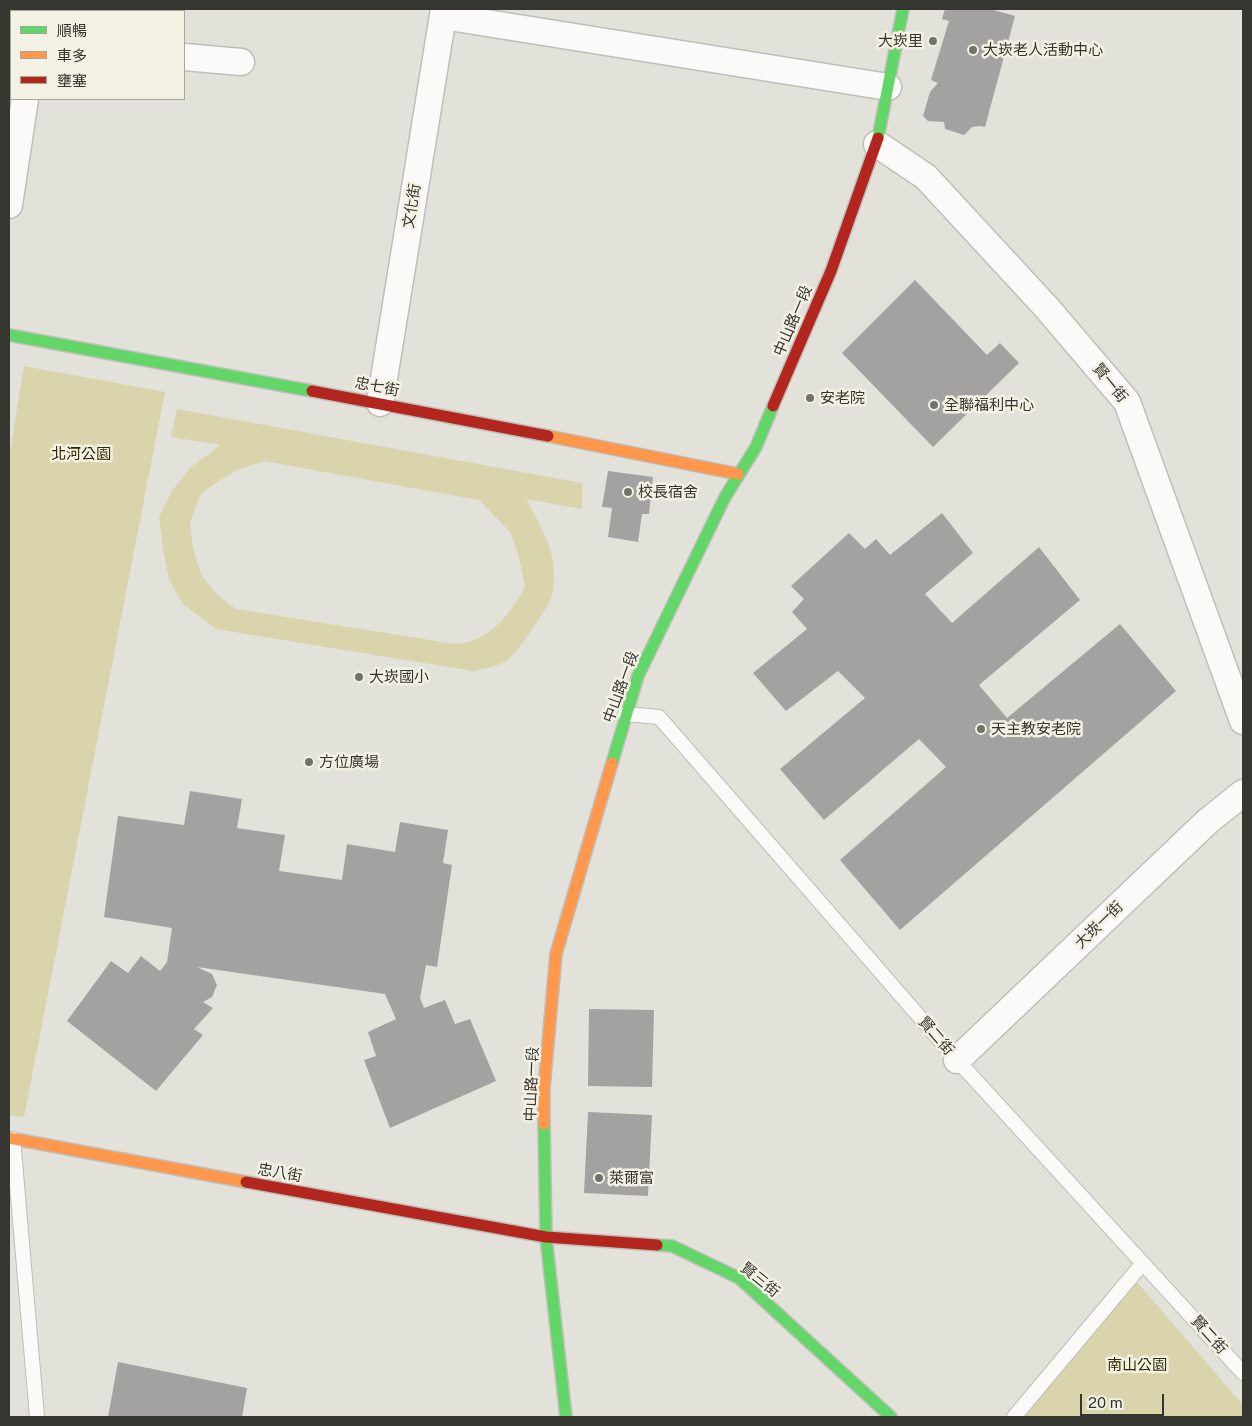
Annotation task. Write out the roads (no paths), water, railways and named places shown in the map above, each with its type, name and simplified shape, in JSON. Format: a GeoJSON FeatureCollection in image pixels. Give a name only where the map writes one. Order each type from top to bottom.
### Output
{"type":"FeatureCollection","features":[{"type":"Feature","properties":{"kind":"street","name":"中山路一段"},"geometry":{"type":"LineString","coordinates":[[566,1417],[546,1237],[544,1088],[556,954],[638,676],[725,497],[756,447],[819,298],[877,144],[903,9]]}},
{"type":"Feature","properties":{"kind":"street"},"geometry":{"type":"LineString","coordinates":[[444,12],[888,87]]}},
{"type":"Feature","properties":{"kind":"street","name":"文化街"},"geometry":{"type":"LineString","coordinates":[[380,403],[444,12]]}},
{"type":"Feature","properties":{"kind":"street"},"geometry":{"type":"LineString","coordinates":[[185,57],[241,62]]}},
{"type":"Feature","properties":{"kind":"street"},"geometry":{"type":"LineString","coordinates":[[9,206],[26,100]]}},
{"type":"Feature","properties":{"kind":"street","name":"賢一街"},"geometry":{"type":"LineString","coordinates":[[877,144],[926,177],[1047,308],[1127,402],[1243,721]]}},
{"type":"Feature","properties":{"kind":"street","name":"忠七街"},"geometry":{"type":"LineString","coordinates":[[9,335],[380,403],[738,474]]}},
{"type":"Feature","properties":{"kind":"street","name":"大崁一街"},"geometry":{"type":"LineString","coordinates":[[957,1060],[1200,827],[1243,793]]}},
{"type":"Feature","properties":{"kind":"street","name":"忠八街"},"geometry":{"type":"LineString","coordinates":[[11,1138],[546,1237]]}},
{"type":"Feature","properties":{"kind":"street","name":"賢三街"},"geometry":{"type":"LineString","coordinates":[[546,1237],[672,1246],[738,1278],[891,1417]]}},
{"type":"Feature","properties":{"kind":"lane","name":"賢二街"},"geometry":{"type":"LineString","coordinates":[[626,714],[659,717],[957,1060],[1243,1373]]}},
{"type":"Feature","properties":{"kind":"lane"},"geometry":{"type":"LineString","coordinates":[[11,1138],[37,1417]]}},
{"type":"Feature","properties":{"kind":"lane"},"geometry":{"type":"LineString","coordinates":[[1014,1417],[1143,1263]]}},
{"type":"Feature","properties":{"kind":"place","name":"大崁里"},"geometry":{"type":"Point","coordinates":[933,41]}},
{"type":"Feature","properties":{"kind":"place","name":"大崁老人活動中心"},"geometry":{"type":"Point","coordinates":[973,50]}},
{"type":"Feature","properties":{"kind":"place","name":"安老院"},"geometry":{"type":"Point","coordinates":[810,398]}},
{"type":"Feature","properties":{"kind":"place","name":"全聯福利中心"},"geometry":{"type":"Point","coordinates":[934,405]}},
{"type":"Feature","properties":{"kind":"place","name":"校長宿舍"},"geometry":{"type":"Point","coordinates":[628,492]}},
{"type":"Feature","properties":{"kind":"place","name":"大崁國小"},"geometry":{"type":"Point","coordinates":[359,677]}},
{"type":"Feature","properties":{"kind":"place","name":"天主教安老院"},"geometry":{"type":"Point","coordinates":[981,729]}},
{"type":"Feature","properties":{"kind":"place","name":"方位廣場"},"geometry":{"type":"Point","coordinates":[309,762]}},
{"type":"Feature","properties":{"kind":"place","name":"萊爾富"},"geometry":{"type":"Point","coordinates":[599,1178]}},
{"type":"Feature","properties":{"kind":"park label","name":"北河公園"},"geometry":{"type":"Point","coordinates":[81,454]}},
{"type":"Feature","properties":{"kind":"park label","name":"南山公園"},"geometry":{"type":"Point","coordinates":[1137,1365]}}]}
